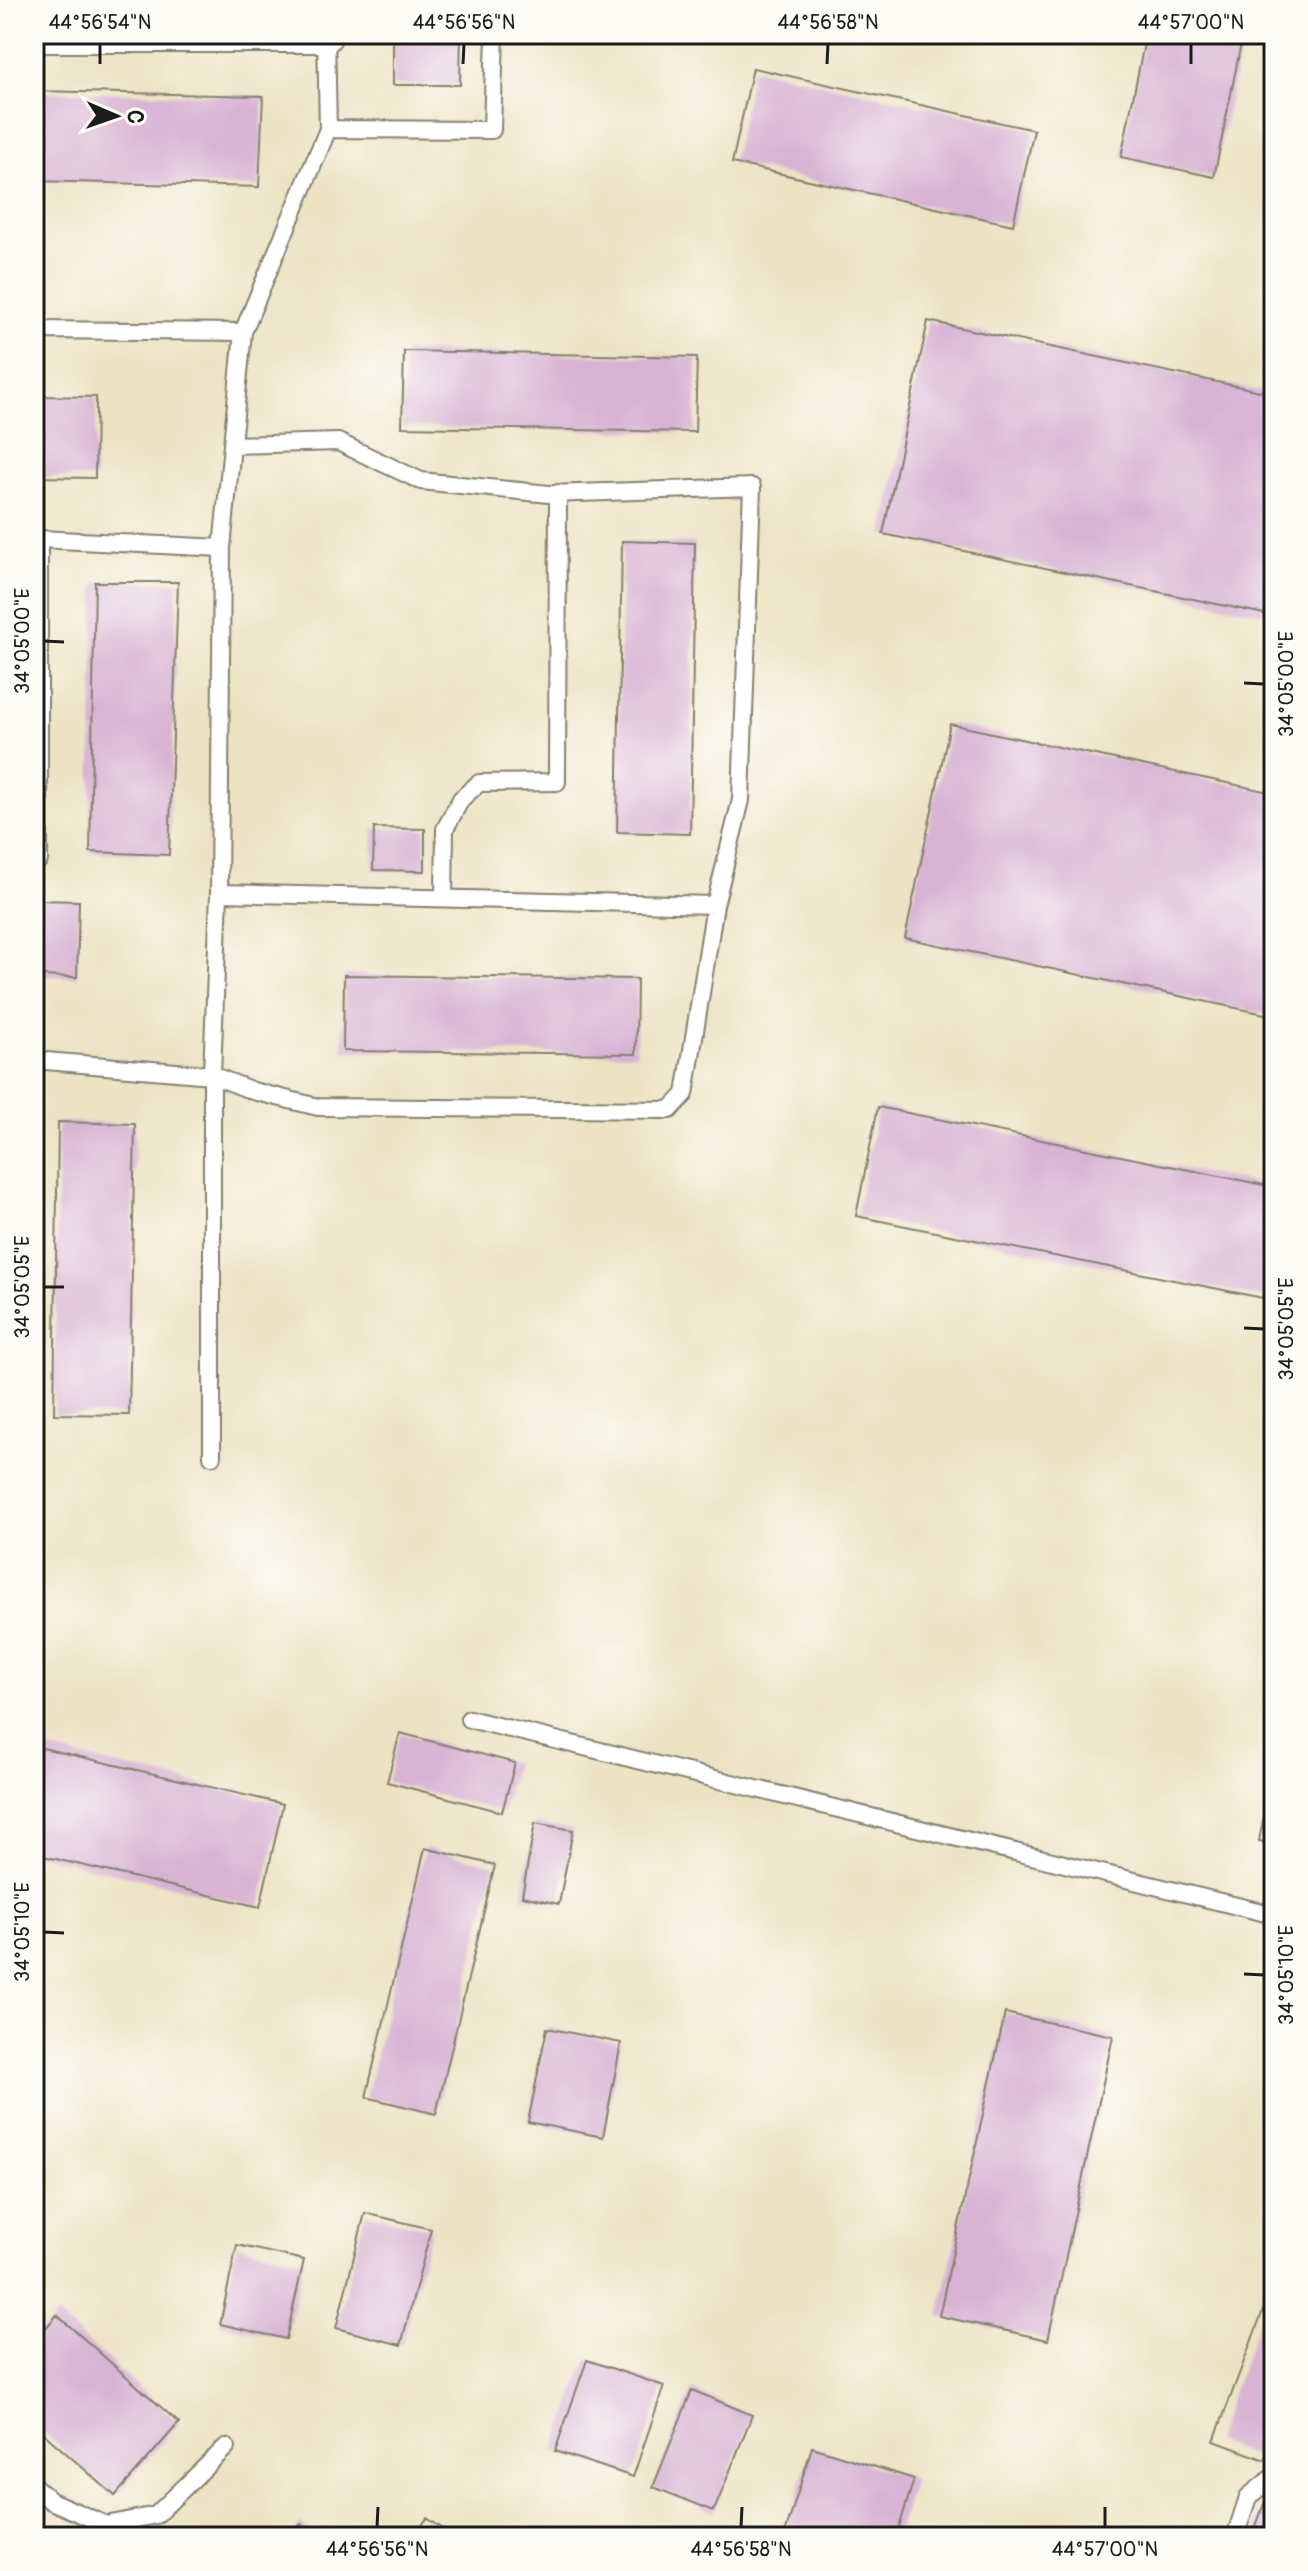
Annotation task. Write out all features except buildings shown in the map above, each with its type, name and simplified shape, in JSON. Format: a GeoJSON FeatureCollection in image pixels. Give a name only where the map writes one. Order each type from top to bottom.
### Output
{"type":"FeatureCollection","features":[{"type":"Feature","properties":{"kind":"street"},"geometry":{"type":"LineString","coordinates":[[34,37],[326,35]]}},
{"type":"Feature","properties":{"kind":"lane"},"geometry":{"type":"LineString","coordinates":[[328,129],[492,130],[495,34]]}},
{"type":"Feature","properties":{"kind":"lane"},"geometry":{"type":"LineString","coordinates":[[212,1456],[212,1075],[219,893],[222,548],[243,332],[328,129],[326,35]]}},
{"type":"Feature","properties":{"kind":"lane"},"geometry":{"type":"LineString","coordinates":[[34,330],[243,332]]}},
{"type":"Feature","properties":{"kind":"lane"},"geometry":{"type":"LineString","coordinates":[[34,1060],[212,1075],[253,1091],[318,1107],[670,1110],[685,1094],[715,905],[741,800],[752,487],[558,493],[421,481],[338,442],[232,445]]}},
{"type":"Feature","properties":{"kind":"lane"},"geometry":{"type":"LineString","coordinates":[[444,898],[445,829],[461,799],[479,783],[557,782],[558,493]]}},
{"type":"Feature","properties":{"kind":"lane"},"geometry":{"type":"LineString","coordinates":[[34,860],[39,860],[36,539],[222,548]]}},
{"type":"Feature","properties":{"kind":"lane"},"geometry":{"type":"LineString","coordinates":[[219,893],[715,905]]}},
{"type":"Feature","properties":{"kind":"lane"},"geometry":{"type":"LineString","coordinates":[[469,1719],[1274,1915]]}},
{"type":"Feature","properties":{"kind":"lane"},"geometry":{"type":"LineString","coordinates":[[34,2486],[51,2501],[106,2525],[156,2515],[226,2447]]}},
{"type":"Feature","properties":{"kind":"lane"},"geometry":{"type":"LineString","coordinates":[[1235,2537],[1248,2497],[1274,2476]]}}]}
